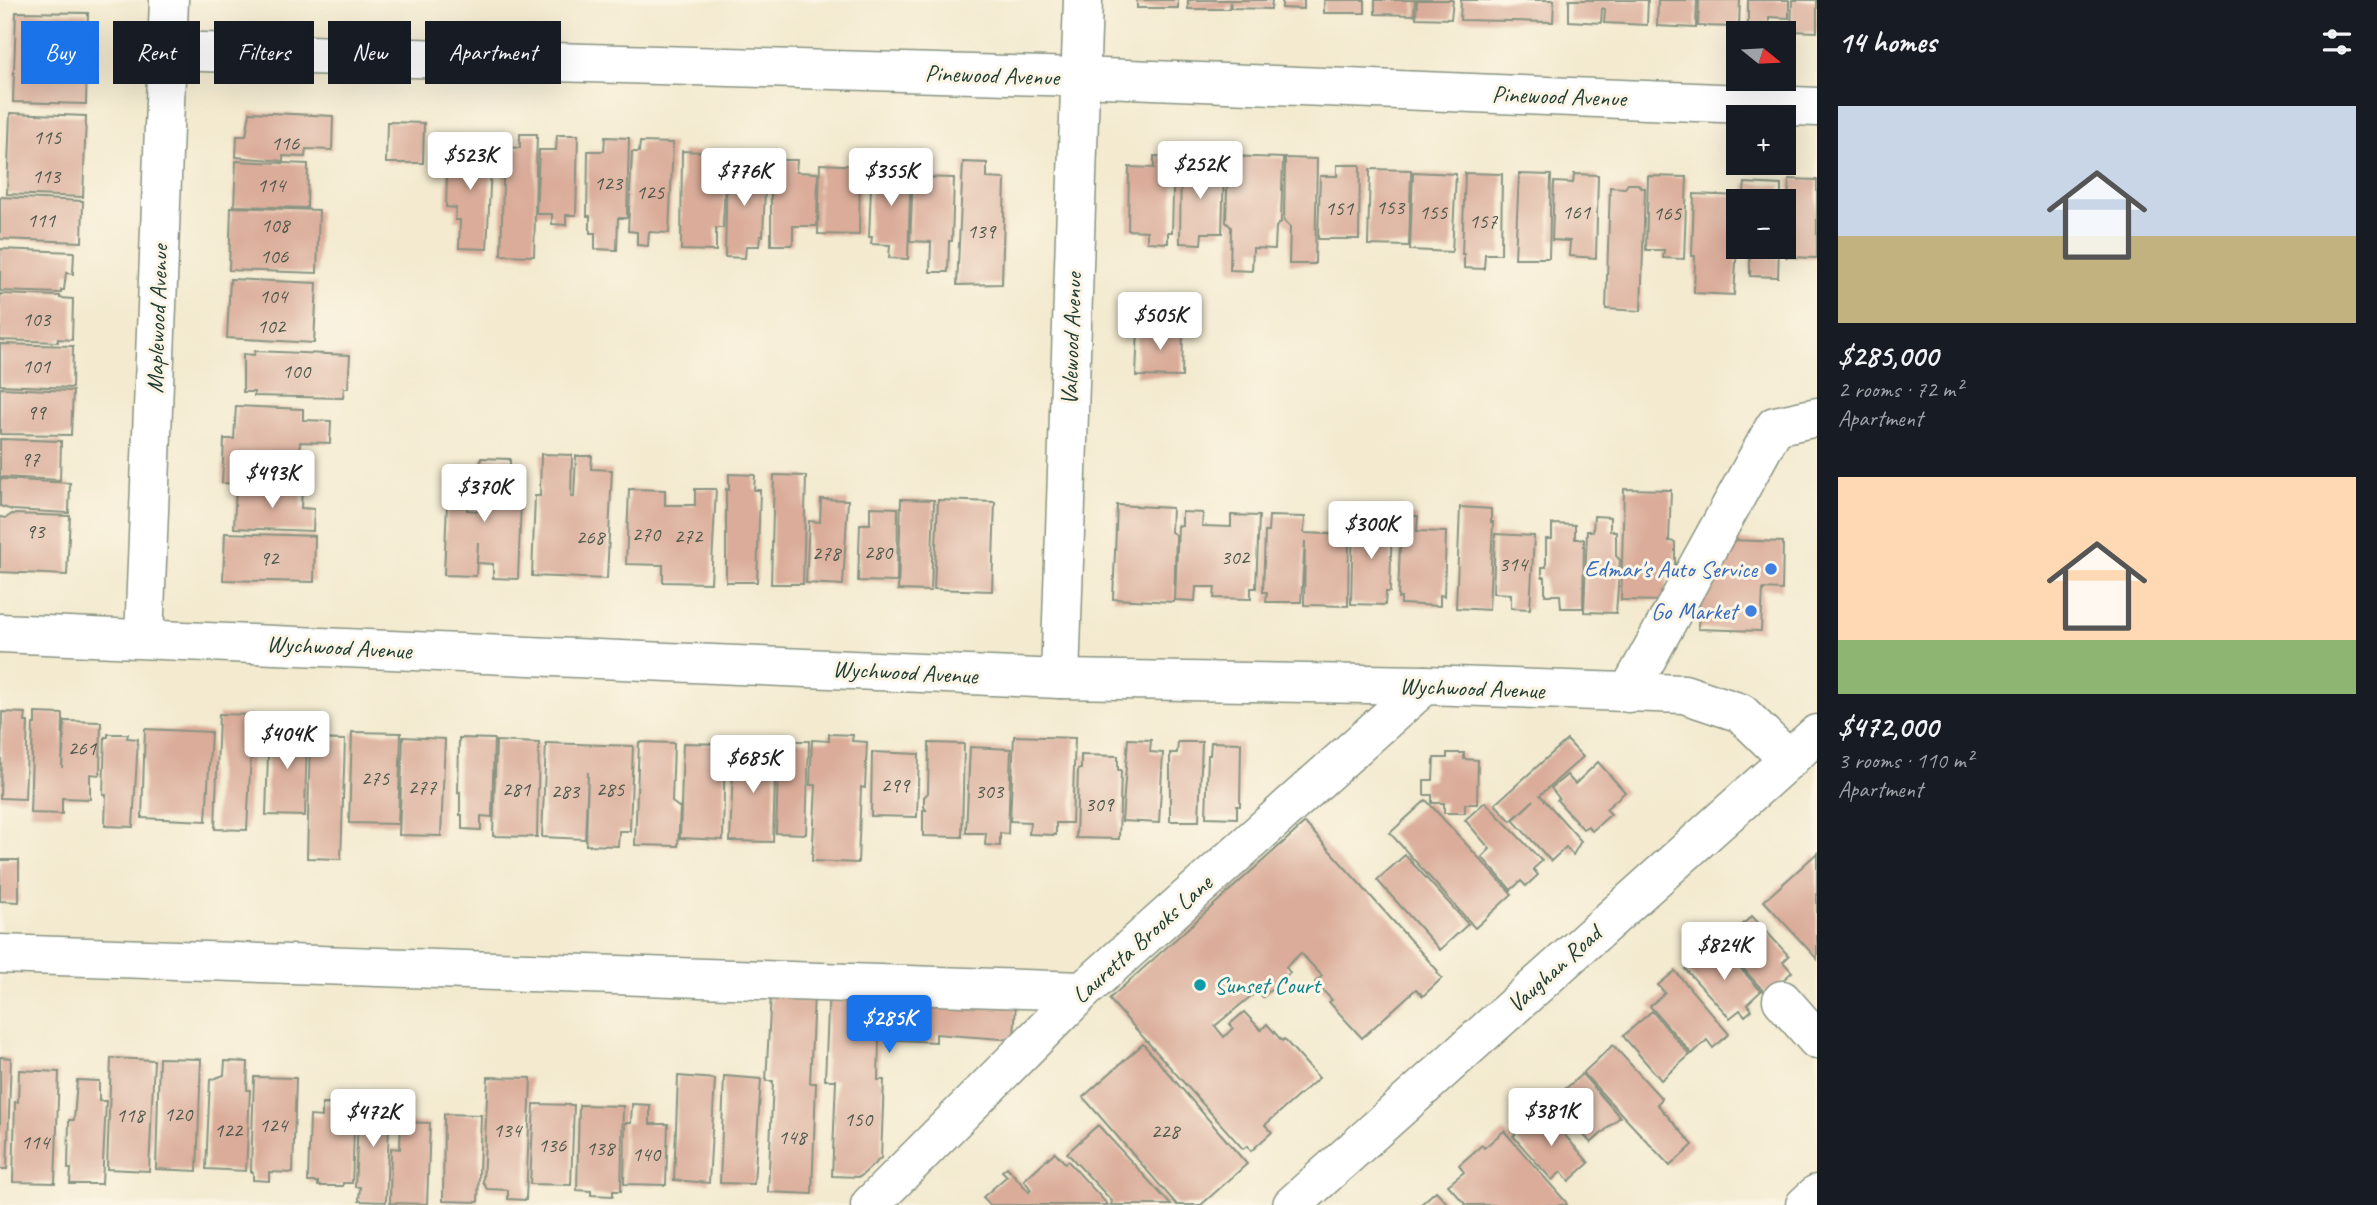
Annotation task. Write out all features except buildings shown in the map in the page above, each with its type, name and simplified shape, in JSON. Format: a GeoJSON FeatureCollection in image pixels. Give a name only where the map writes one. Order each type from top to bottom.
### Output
{"type":"FeatureCollection","features":[{"type":"Feature","properties":{"kind":"street","name":"Maplewood Avenue"},"geometry":{"type":"LineString","coordinates":[[168,21],[169,0]]}},
{"type":"Feature","properties":{"kind":"street","name":"Valewood Avenue"},"geometry":{"type":"LineString","coordinates":[[1060,679],[1083,0]]}},
{"type":"Feature","properties":{"kind":"street","name":"Pinewood Avenue"},"geometry":{"type":"LineString","coordinates":[[200,52],[1080,77],[1817,107]]}},
{"type":"Feature","properties":{"kind":"street","name":"Maplewood Avenue"},"geometry":{"type":"LineString","coordinates":[[144,638],[166,84]]}},
{"type":"Feature","properties":{"kind":"street"},"geometry":{"type":"LineString","coordinates":[[1628,693],[1775,426],[1817,416]]}},
{"type":"Feature","properties":{"kind":"street","name":"Wychwood Avenue"},"geometry":{"type":"LineString","coordinates":[[0,633],[1060,679],[1425,685],[1684,694],[1741,713],[1808,746]]}},
{"type":"Feature","properties":{"kind":"street","name":"Lauretta Brooks Lane"},"geometry":{"type":"LineString","coordinates":[[870,1205],[1083,991],[1425,685]]}},
{"type":"Feature","properties":{"kind":"street","name":"Vaughan Road"},"geometry":{"type":"LineString","coordinates":[[1292,1205],[1626,904],[1808,746]]}},
{"type":"Feature","properties":{"kind":"street"},"geometry":{"type":"LineString","coordinates":[[0,954],[1083,991]]}},
{"type":"Feature","properties":{"kind":"street"},"geometry":{"type":"LineString","coordinates":[[1782,1000],[1817,1040]]}},
{"type":"Feature","properties":{"kind":"street"},"geometry":{"type":"LineString","coordinates":[[1805,1205],[1817,1194]]}},
{"type":"Feature","properties":{"kind":"place","name":"Edmar's Auto Service"},"geometry":{"type":"Point","coordinates":[1771,569]}},
{"type":"Feature","properties":{"kind":"place","name":"Go Market"},"geometry":{"type":"Point","coordinates":[1751,611]}},
{"type":"Feature","properties":{"kind":"place","name":"Sunset Court"},"geometry":{"type":"Point","coordinates":[1200,985]}}]}
